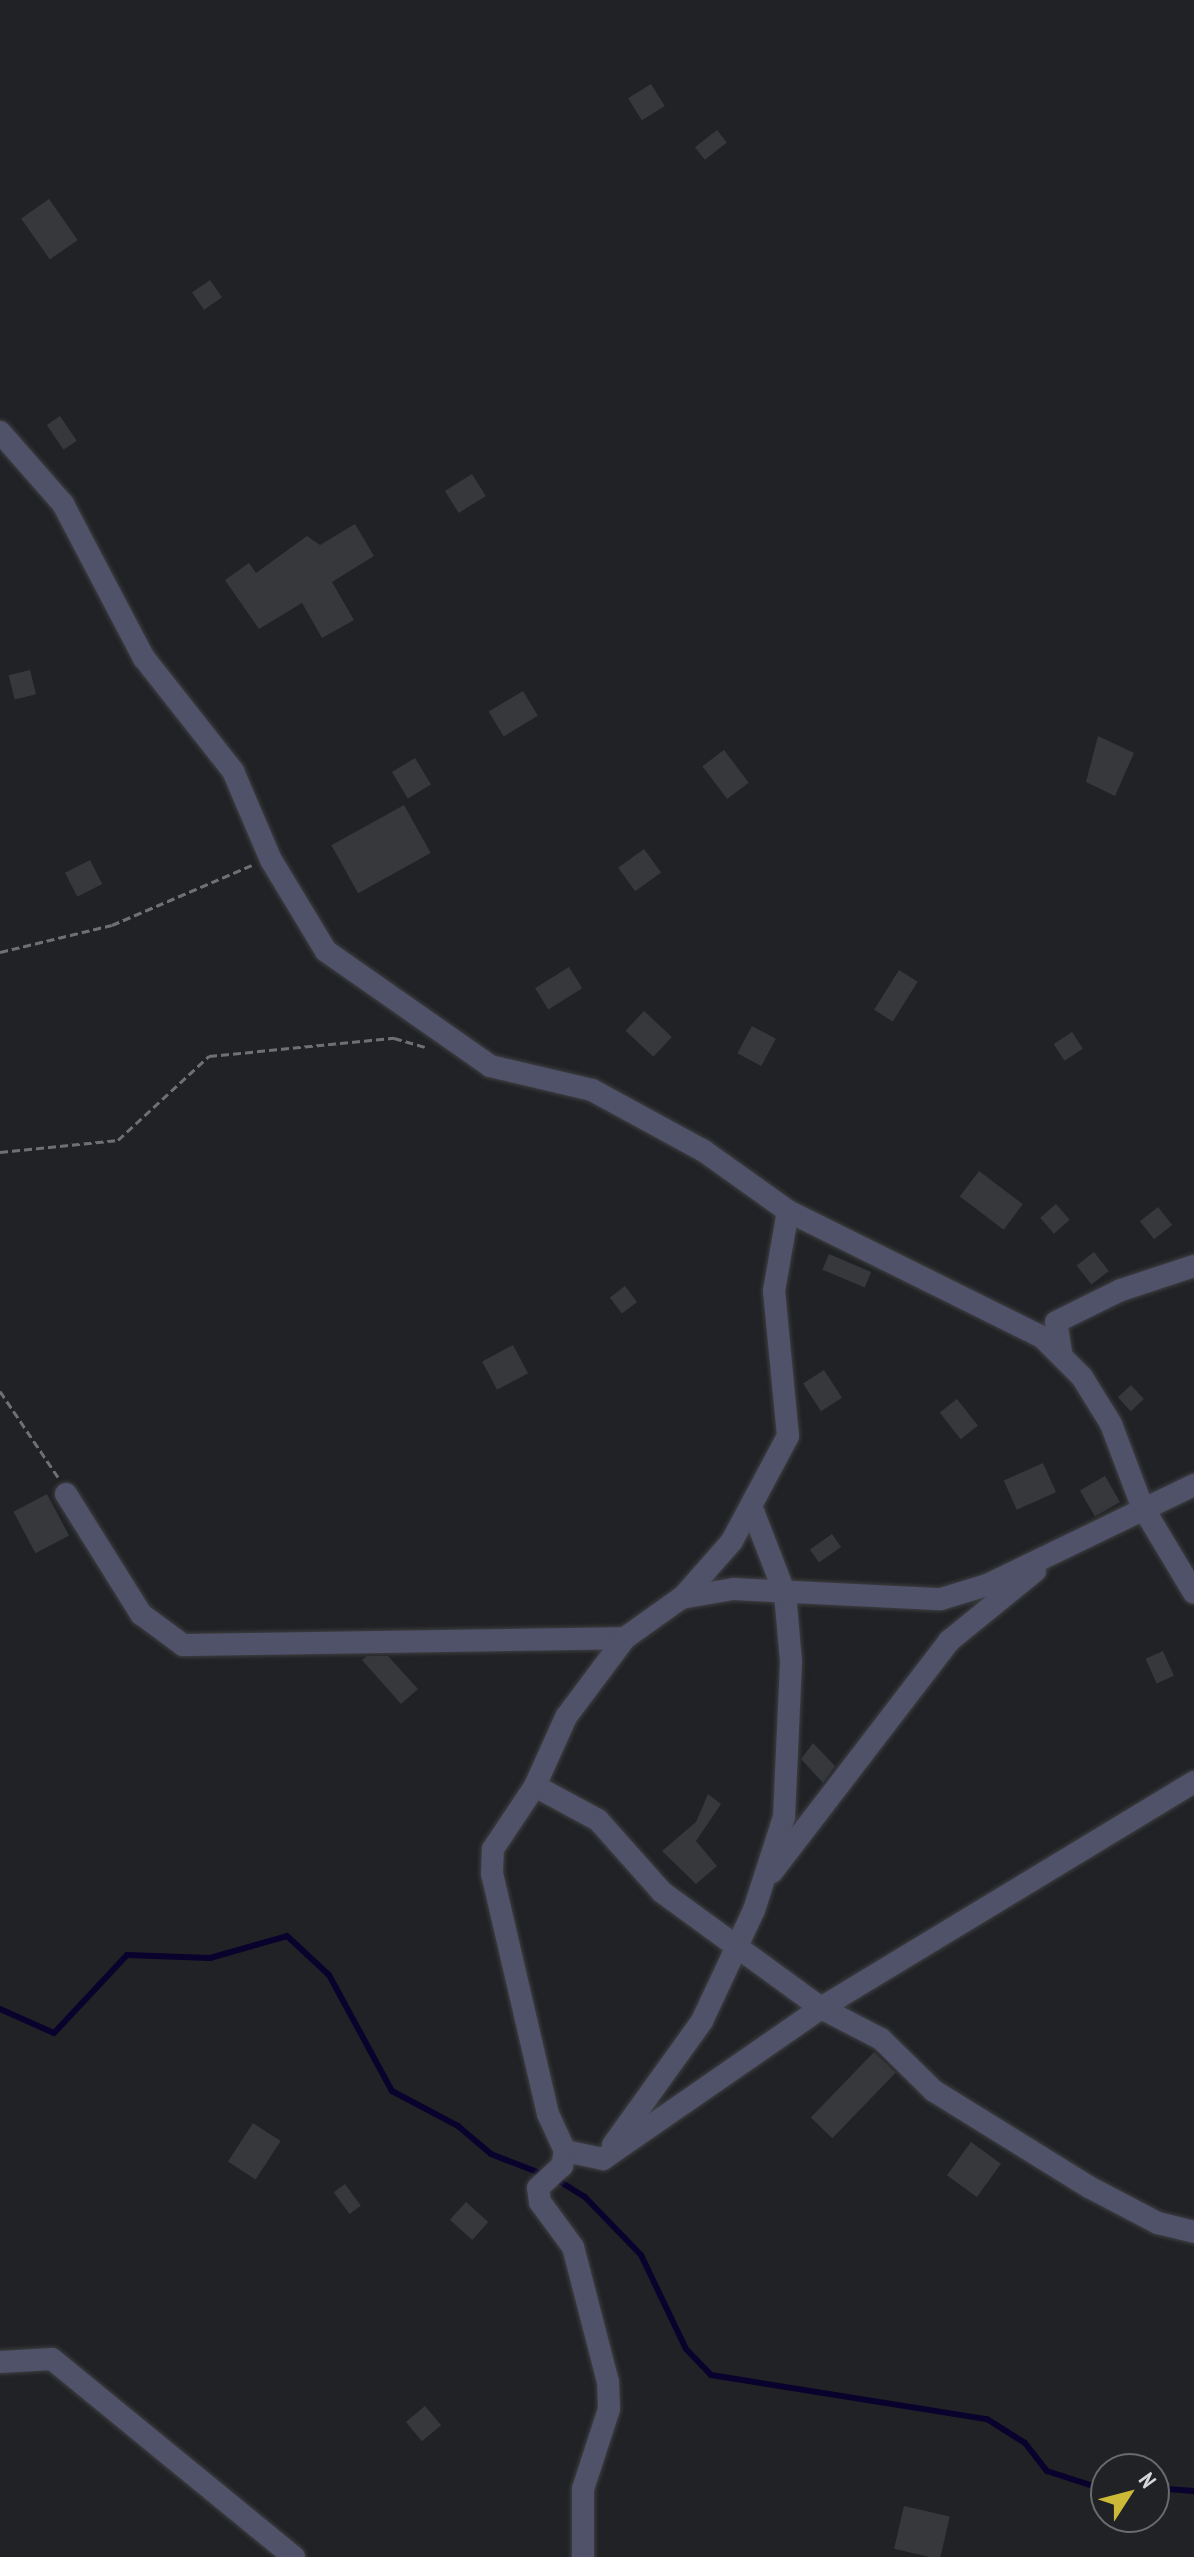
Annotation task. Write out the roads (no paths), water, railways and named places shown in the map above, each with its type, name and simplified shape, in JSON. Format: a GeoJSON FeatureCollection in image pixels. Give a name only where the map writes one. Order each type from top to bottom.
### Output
{"type":"FeatureCollection","features":[{"type":"Feature","properties":{"kind":"street"},"geometry":{"type":"LineString","coordinates":[[0,432],[63,504],[144,658],[233,771],[271,860],[326,951],[490,1066],[592,1090],[704,1151],[788,1211],[1061,1352]]}},
{"type":"Feature","properties":{"kind":"street"},"geometry":{"type":"LineString","coordinates":[[583,2557],[583,2489],[609,2409],[602,2342],[573,2247],[540,2202],[538,2188],[562,2166],[565,2151],[548,2114],[492,1874],[493,1849],[535,1786],[566,1717],[625,1638],[681,1598],[732,1541],[788,1436],[774,1291],[788,1211]]}},
{"type":"Feature","properties":{"kind":"street"},"geometry":{"type":"LineString","coordinates":[[1194,1266],[1121,1290],[1056,1322],[1061,1352],[1111,1424],[1142,1506],[1194,1593]]}},
{"type":"Feature","properties":{"kind":"street"},"geometry":{"type":"LineString","coordinates":[[681,1598],[733,1589],[785,1594],[941,1599],[1194,1485]]}},
{"type":"Feature","properties":{"kind":"street"},"geometry":{"type":"LineString","coordinates":[[66,1494],[132,1603],[183,1645],[625,1638]]}},
{"type":"Feature","properties":{"kind":"street"},"geometry":{"type":"LineString","coordinates":[[603,2159],[702,2021],[765,1882],[784,1817],[790,1748],[785,1594],[751,1506]]}},
{"type":"Feature","properties":{"kind":"street"},"geometry":{"type":"LineString","coordinates":[[765,1882],[949,1641],[1070,1543]]}},
{"type":"Feature","properties":{"kind":"street"},"geometry":{"type":"LineString","coordinates":[[565,2151],[603,2159],[821,2008],[1194,1782]]}},
{"type":"Feature","properties":{"kind":"street"},"geometry":{"type":"LineString","coordinates":[[535,1786],[598,1820],[650,1882],[738,1943],[821,2008],[881,2039],[934,2091],[1089,2187],[1158,2223],[1194,2232]]}},
{"type":"Feature","properties":{"kind":"street"},"geometry":{"type":"LineString","coordinates":[[0,2362],[52,2359],[294,2557]]}},
{"type":"Feature","properties":{"kind":"waterway"},"geometry":{"type":"LineString","coordinates":[[0,2009],[54,2033],[127,1955],[210,1958],[287,1936],[329,1975],[392,2091],[458,2126],[491,2154],[545,2175]]}},
{"type":"Feature","properties":{"kind":"waterway"},"geometry":{"type":"LineString","coordinates":[[556,2179],[585,2197],[641,2255],[686,2349],[711,2375],[987,2419],[1025,2443],[1047,2471],[1090,2485]]}},
{"type":"Feature","properties":{"kind":"waterway"},"geometry":{"type":"LineString","coordinates":[[1170,2489],[1194,2491]]}}]}
